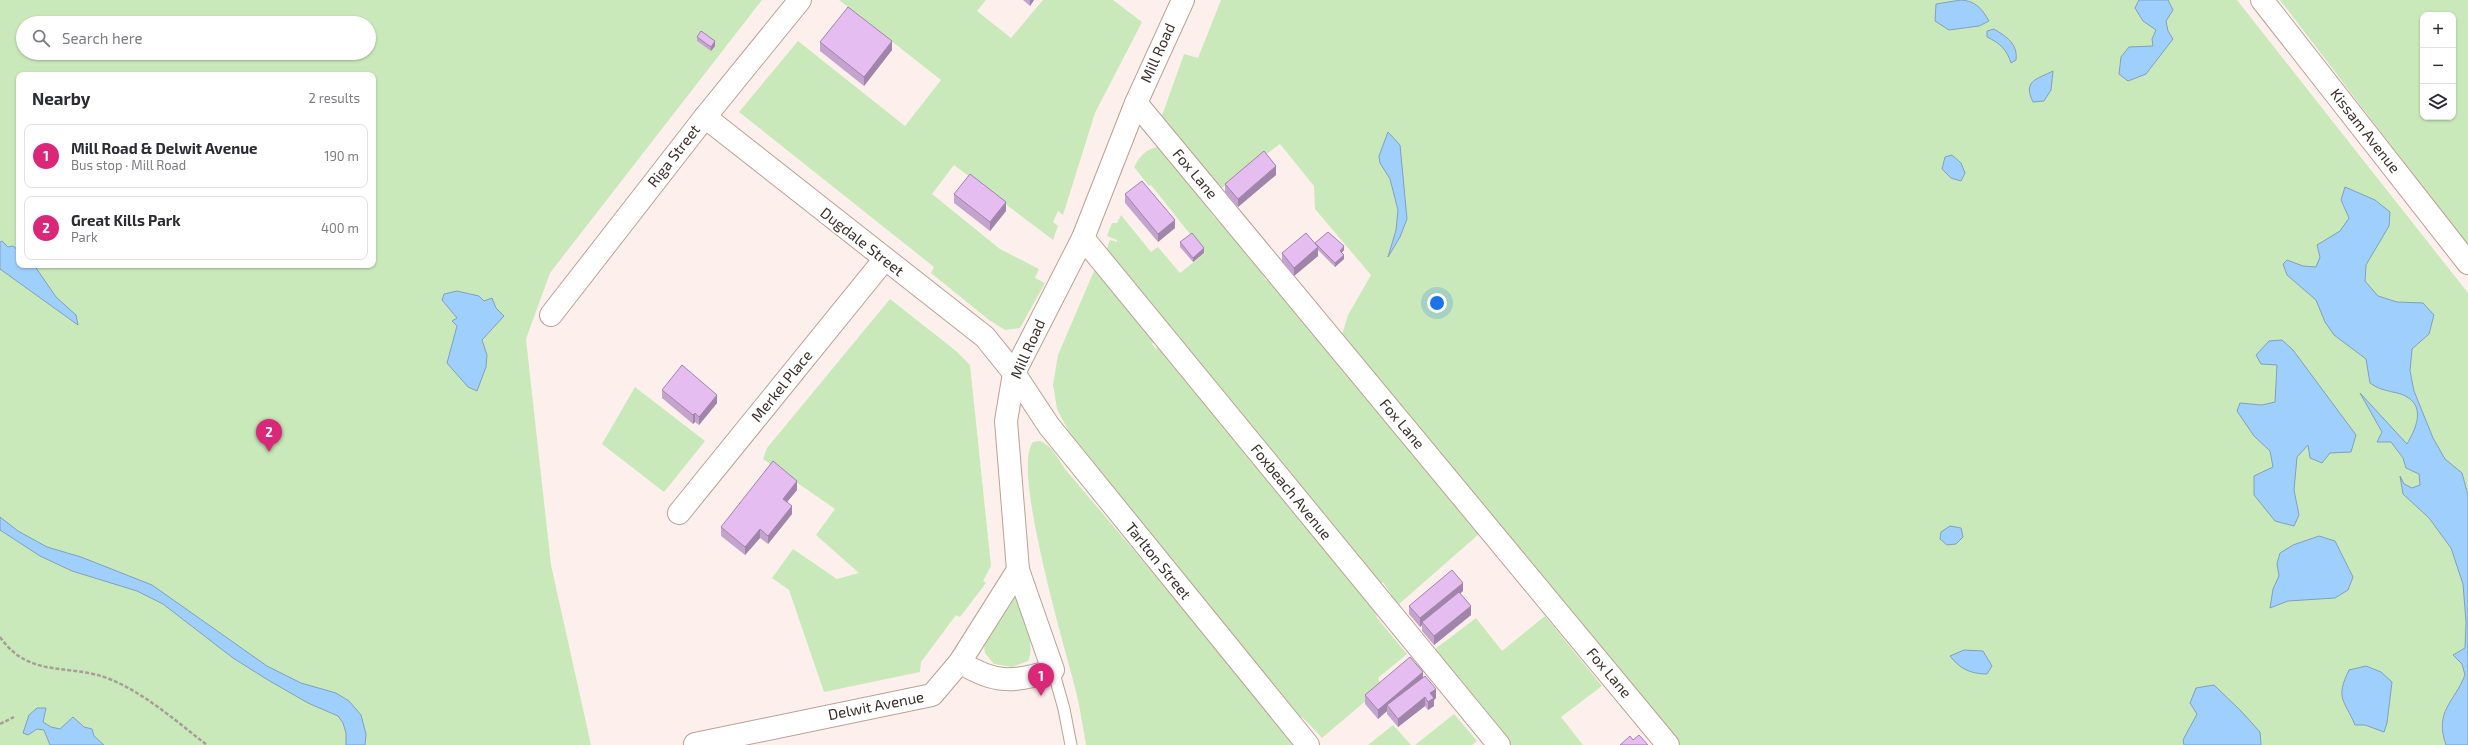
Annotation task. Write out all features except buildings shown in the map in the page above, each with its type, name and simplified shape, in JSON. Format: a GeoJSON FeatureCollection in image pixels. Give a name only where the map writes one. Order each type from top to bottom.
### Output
{"type":"FeatureCollection","features":[{"type":"Feature","properties":{"kind":"street","name":"Riga Street"},"geometry":{"type":"LineString","coordinates":[[551,316],[705,117],[800,0]]}},
{"type":"Feature","properties":{"kind":"street","name":"Mill Road"},"geometry":{"type":"LineString","coordinates":[[1053,670],[1018,570],[1006,421],[1014,373],[1083,238],[1136,103],[1182,0]]}},
{"type":"Feature","properties":{"kind":"street","name":"Kissam Avenue"},"geometry":{"type":"LineString","coordinates":[[2262,0],[2468,263]]}},
{"type":"Feature","properties":{"kind":"street","name":"Fox Lane"},"geometry":{"type":"LineString","coordinates":[[1136,103],[1668,745]]}},
{"type":"Feature","properties":{"kind":"street","name":"Dugdale Street"},"geometry":{"type":"LineString","coordinates":[[705,117],[884,260],[985,337],[1014,373]]}},
{"type":"Feature","properties":{"kind":"street","name":"Foxbeach Avenue"},"geometry":{"type":"LineString","coordinates":[[1083,238],[1499,745]]}},
{"type":"Feature","properties":{"kind":"street","name":"Merkel Place"},"geometry":{"type":"LineString","coordinates":[[679,513],[884,260]]}},
{"type":"Feature","properties":{"kind":"street","name":"Tarlton Street"},"geometry":{"type":"LineString","coordinates":[[1014,373],[1049,426],[1308,745]]}},
{"type":"Feature","properties":{"kind":"street","name":"Delwit Avenue"},"geometry":{"type":"LineString","coordinates":[[695,744],[932,695],[960,662],[1018,570]]}},
{"type":"Feature","properties":{"kind":"street"},"geometry":{"type":"LineString","coordinates":[[960,662],[978,674],[999,680],[1026,679],[1053,670]]}},
{"type":"Feature","properties":{"kind":"lane"},"geometry":{"type":"LineString","coordinates":[[1053,670],[1064,709],[1071,745]]}},
{"type":"Feature","properties":{"kind":"path"},"geometry":{"type":"LineString","coordinates":[[0,637],[8,649],[21,660],[33,665],[86,672],[104,677],[124,686],[157,706],[207,745]]}},
{"type":"Feature","properties":{"kind":"path"},"geometry":{"type":"LineString","coordinates":[[0,724],[14,717]]}},
{"type":"Feature","properties":{"kind":"green space"},"geometry":{"type":"Polygon","coordinates":[[[0,0],[762,0],[550,273],[526,339],[551,565],[591,745],[0,745],[0,0]]]}},
{"type":"Feature","properties":{"kind":"green space"},"geometry":{"type":"Polygon","coordinates":[[[839,0],[986,0],[977,11],[1011,38],[1043,0],[1113,0],[1142,22],[1095,113],[1063,215],[1058,211],[1053,222],[1058,226],[1053,240],[954,165],[932,194],[1000,249],[1039,269],[1035,278],[1045,283],[1020,328],[1005,330],[989,320],[931,273],[934,267],[739,112],[798,41],[905,126],[941,80],[839,0]]]}},
{"type":"Feature","properties":{"kind":"green space"},"geometry":{"type":"Polygon","coordinates":[[[1221,0],[2237,0],[2468,293],[2468,745],[1678,745],[1341,338],[1348,315],[1371,275],[1315,209],[1314,186],[1280,144],[1218,191],[1160,121],[1184,54],[1198,58],[1221,0]]]}},
{"type":"Feature","properties":{"kind":"green space"},"geometry":{"type":"Polygon","coordinates":[[[2280,0],[2468,0],[2468,246],[2280,0]]]}},
{"type":"Feature","properties":{"kind":"green space"},"geometry":{"type":"Polygon","coordinates":[[[1157,147],[1164,149],[1214,217],[1226,227],[1257,265],[1265,279],[1284,294],[1479,534],[1398,605],[1383,582],[1379,585],[1361,559],[1357,561],[1106,251],[1110,240],[1117,242],[1117,240],[1107,236],[1112,223],[1117,223],[1121,215],[1151,252],[1158,247],[1180,273],[1205,253],[1151,185],[1149,186],[1134,167],[1140,157],[1146,152],[1157,147]]]}},
{"type":"Feature","properties":{"kind":"green space"},"geometry":{"type":"Polygon","coordinates":[[[1094,271],[1097,271],[1154,342],[1152,344],[1156,349],[1158,347],[1322,544],[1375,611],[1377,618],[1407,654],[1378,678],[1382,687],[1322,738],[1302,717],[1296,722],[1082,457],[1057,409],[1053,385],[1058,355],[1094,271]]]}},
{"type":"Feature","properties":{"kind":"green space"},"geometry":{"type":"Polygon","coordinates":[[[890,299],[956,351],[970,365],[991,566],[983,581],[986,583],[960,617],[956,615],[921,662],[920,672],[824,692],[789,590],[772,578],[793,549],[837,579],[859,573],[816,535],[835,509],[763,459],[767,448],[890,299]]]}},
{"type":"Feature","properties":{"kind":"green space"},"geometry":{"type":"Polygon","coordinates":[[[635,387],[705,441],[664,492],[602,444],[635,387]]]}},
{"type":"Feature","properties":{"kind":"green space"},"geometry":{"type":"Polygon","coordinates":[[[1040,441],[1051,449],[1065,469],[1219,651],[1294,745],[1086,745],[1076,691],[1042,561],[1034,522],[1029,486],[1028,459],[1033,442],[1040,441]]]}},
{"type":"Feature","properties":{"kind":"green space"},"geometry":{"type":"Polygon","coordinates":[[[1018,593],[1030,637],[1031,646],[1028,661],[1012,667],[994,664],[985,653],[983,640],[1011,595],[1018,593]]]}},
{"type":"Feature","properties":{"kind":"green space"},"geometry":{"type":"Polygon","coordinates":[[[1545,616],[1602,686],[1561,717],[1583,745],[1509,745],[1434,653],[1435,649],[1476,618],[1502,651],[1545,616]]]}},
{"type":"Feature","properties":{"kind":"green space"},"geometry":{"type":"Polygon","coordinates":[[[1454,714],[1477,741],[1472,745],[1415,745],[1454,714]]]}},
{"type":"Feature","properties":{"kind":"green space"},"geometry":{"type":"Polygon","coordinates":[[[1393,725],[1411,745],[1368,745],[1393,725]]]}},
{"type":"Feature","properties":{"kind":"water"},"geometry":{"type":"Polygon","coordinates":[[[1961,0],[1971,2],[1978,6],[1989,21],[1979,26],[1949,30],[1935,21],[1936,4],[1961,0]]]}},
{"type":"Feature","properties":{"kind":"water"},"geometry":{"type":"Polygon","coordinates":[[[2139,0],[2168,0],[2173,10],[2166,21],[2168,31],[2173,39],[2146,74],[2128,81],[2119,74],[2121,57],[2129,47],[2153,46],[2152,39],[2156,30],[2143,21],[2135,8],[2139,0]]]}},
{"type":"Feature","properties":{"kind":"water"},"geometry":{"type":"Polygon","coordinates":[[[1994,29],[2007,38],[2013,45],[2016,60],[2011,63],[2002,47],[1987,37],[1987,31],[1994,29]]]}},
{"type":"Feature","properties":{"kind":"water"},"geometry":{"type":"Polygon","coordinates":[[[2053,71],[2051,90],[2044,101],[2033,102],[2029,89],[2033,81],[2053,71]]]}},
{"type":"Feature","properties":{"kind":"water"},"geometry":{"type":"Polygon","coordinates":[[[1388,132],[1400,145],[1407,219],[1400,237],[1388,257],[1396,230],[1398,210],[1390,179],[1380,163],[1379,156],[1388,132]]]}},
{"type":"Feature","properties":{"kind":"water"},"geometry":{"type":"Polygon","coordinates":[[[1952,155],[1961,163],[1965,173],[1961,181],[1951,178],[1942,169],[1945,157],[1952,155]]]}},
{"type":"Feature","properties":{"kind":"water"},"geometry":{"type":"Polygon","coordinates":[[[2345,187],[2375,200],[2390,212],[2389,226],[2366,265],[2365,281],[2378,296],[2397,302],[2423,303],[2434,315],[2429,334],[2412,349],[2410,371],[2414,391],[2433,438],[2445,459],[2462,473],[2468,495],[2468,745],[2446,745],[2442,724],[2447,708],[2461,685],[2465,675],[2462,664],[2453,655],[2465,648],[2466,622],[2463,584],[2451,548],[2429,518],[2403,494],[2400,476],[2404,484],[2412,488],[2420,485],[2419,474],[2406,468],[2403,458],[2391,442],[2377,442],[2382,432],[2360,393],[2407,444],[2416,426],[2416,407],[2413,402],[2404,395],[2380,389],[2370,383],[2366,359],[2334,335],[2325,322],[2316,300],[2287,275],[2283,264],[2287,260],[2303,266],[2316,267],[2320,257],[2317,245],[2340,231],[2349,218],[2341,200],[2345,187]]]}},
{"type":"Feature","properties":{"kind":"water"},"geometry":{"type":"Polygon","coordinates":[[[2,241],[8,247],[13,246],[16,248],[16,268],[36,268],[56,297],[76,315],[78,325],[0,269],[0,242],[2,241]]]}},
{"type":"Feature","properties":{"kind":"water"},"geometry":{"type":"Polygon","coordinates":[[[457,291],[479,296],[484,301],[492,298],[496,308],[504,316],[482,340],[487,355],[486,367],[477,391],[468,387],[447,363],[457,326],[452,321],[457,318],[442,300],[444,294],[457,291]]]}},
{"type":"Feature","properties":{"kind":"water"},"geometry":{"type":"Polygon","coordinates":[[[2282,340],[2293,350],[2356,435],[2351,452],[2330,453],[2322,463],[2310,458],[2308,445],[2297,457],[2294,490],[2299,515],[2294,526],[2275,521],[2254,495],[2254,476],[2273,467],[2270,451],[2254,436],[2237,411],[2240,403],[2262,405],[2275,402],[2277,365],[2261,364],[2256,355],[2269,341],[2282,340]]]}},
{"type":"Feature","properties":{"kind":"water"},"geometry":{"type":"Polygon","coordinates":[[[0,517],[18,531],[47,547],[81,557],[152,585],[267,666],[301,683],[336,693],[349,701],[361,715],[366,734],[365,745],[346,745],[346,733],[343,723],[338,716],[308,703],[233,658],[163,604],[137,591],[72,571],[40,556],[0,530],[0,517]]]}},
{"type":"Feature","properties":{"kind":"water"},"geometry":{"type":"Polygon","coordinates":[[[1950,526],[1961,528],[1963,537],[1956,544],[1947,545],[1940,539],[1941,532],[1950,526]]]}},
{"type":"Feature","properties":{"kind":"water"},"geometry":{"type":"Polygon","coordinates":[[[2319,536],[2335,541],[2353,577],[2348,590],[2335,598],[2288,601],[2270,608],[2273,589],[2279,576],[2277,564],[2280,553],[2293,545],[2319,536]]]}},
{"type":"Feature","properties":{"kind":"water"},"geometry":{"type":"Polygon","coordinates":[[[1964,650],[1983,651],[1992,666],[1987,674],[1966,670],[1950,656],[1964,650]]]}},
{"type":"Feature","properties":{"kind":"water"},"geometry":{"type":"Polygon","coordinates":[[[2366,666],[2381,672],[2392,682],[2387,723],[2384,732],[2365,725],[2355,725],[2343,699],[2342,687],[2349,670],[2366,666]]]}},
{"type":"Feature","properties":{"kind":"water"},"geometry":{"type":"Polygon","coordinates":[[[2214,685],[2260,732],[2261,745],[2184,745],[2183,740],[2197,714],[2190,703],[2196,688],[2214,685]]]}},
{"type":"Feature","properties":{"kind":"water"},"geometry":{"type":"Polygon","coordinates":[[[37,708],[46,708],[43,722],[51,727],[60,729],[73,717],[84,727],[92,729],[94,736],[104,745],[50,745],[44,730],[37,729],[28,735],[23,733],[29,715],[37,708]]]}},
{"type":"Feature","properties":{"kind":"place","name":"Great Kills Park"},"geometry":{"type":"Point","coordinates":[269,452]}},
{"type":"Feature","properties":{"kind":"place","name":"Mill Road & Delwit Avenue"},"geometry":{"type":"Point","coordinates":[1041,696]}}]}
